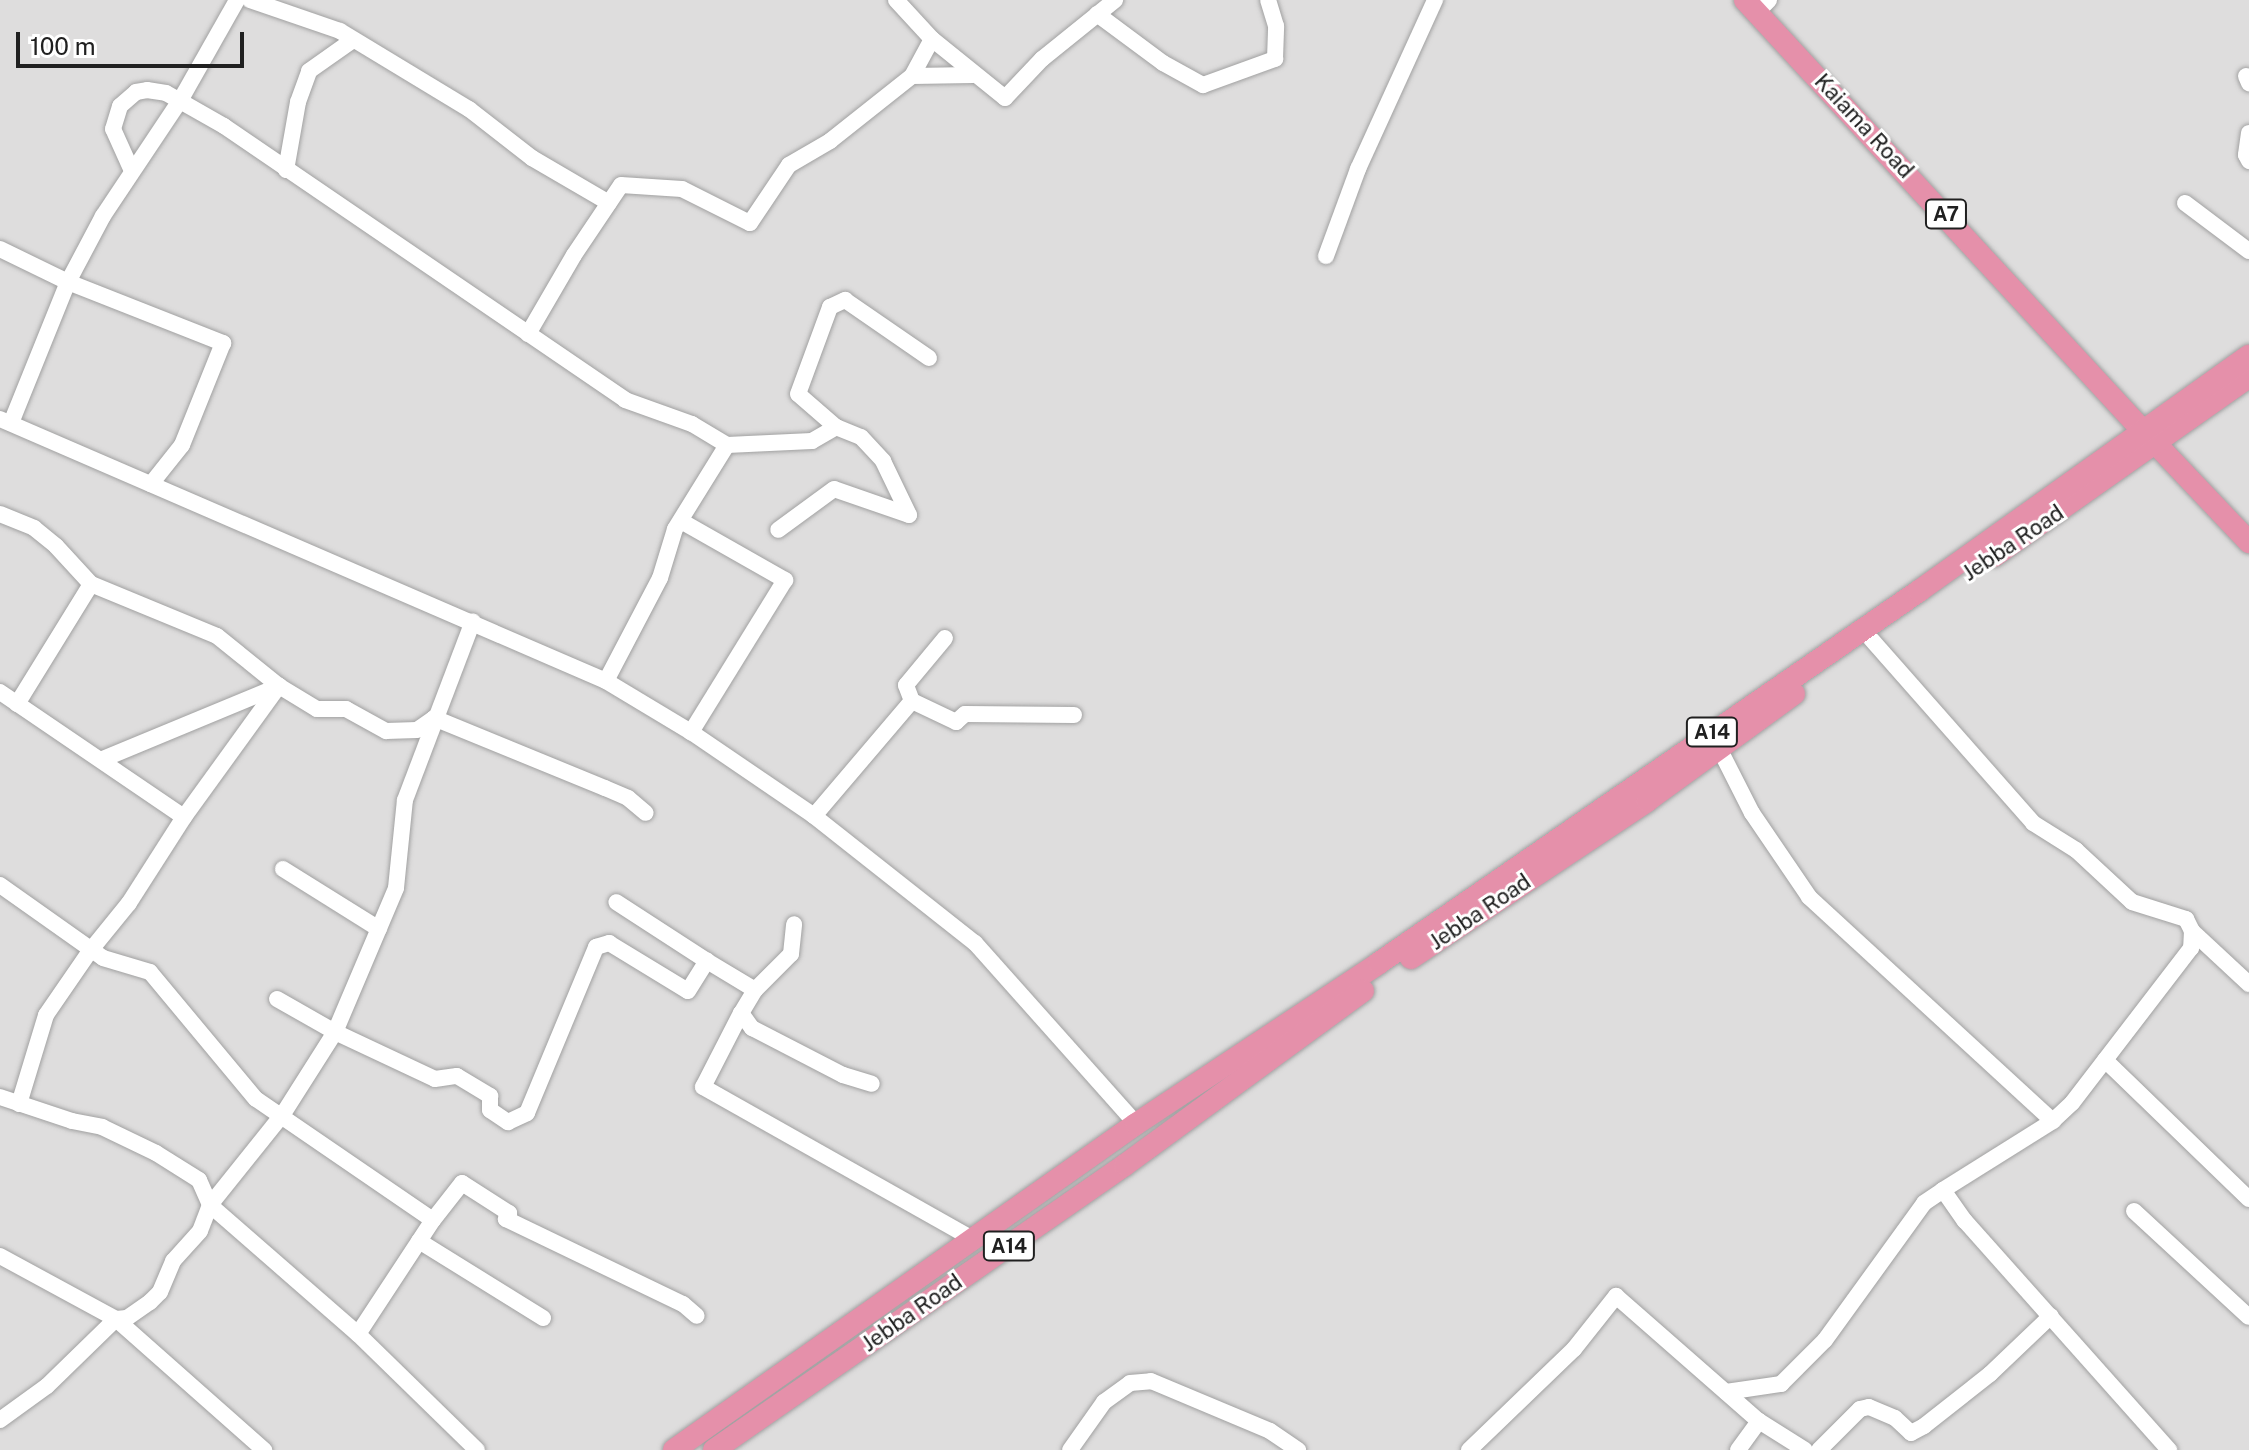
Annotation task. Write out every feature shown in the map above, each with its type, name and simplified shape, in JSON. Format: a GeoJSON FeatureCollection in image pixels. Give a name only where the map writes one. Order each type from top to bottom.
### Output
{"type":"FeatureCollection","features":[{"type":"Feature","properties":{"kind":"highway","name":"Kaiama Road"},"geometry":{"type":"LineString","coordinates":[[1757,4],[2150,438],[2249,542]]}},
{"type":"Feature","properties":{"kind":"highway","name":"Jebba Road"},"geometry":{"type":"LineString","coordinates":[[714,1450],[1125,1165],[1344,1004],[1647,801],[2150,438],[2249,356]]}},
{"type":"Feature","properties":{"kind":"highway","name":"Jebba Road"},"geometry":{"type":"LineString","coordinates":[[674,1450],[1136,1124],[1379,963],[1906,600],[2150,438],[2249,377]]}},
{"type":"Feature","properties":{"kind":"street"},"geometry":{"type":"LineString","coordinates":[[237,0],[181,99],[103,216],[68,282],[6,421],[606,681],[691,732],[814,816],[975,943],[1136,1124]]}},
{"type":"Feature","properties":{"kind":"street"},"geometry":{"type":"LineString","coordinates":[[250,0],[340,31],[469,109],[532,158],[609,203]]}},
{"type":"Feature","properties":{"kind":"street"},"geometry":{"type":"LineString","coordinates":[[896,0],[932,39],[1005,98],[1042,59],[1115,0]]}},
{"type":"Feature","properties":{"kind":"street"},"geometry":{"type":"LineString","coordinates":[[1097,14],[1163,63],[1203,85],[1275,59],[1276,26],[1268,0]]}},
{"type":"Feature","properties":{"kind":"street"},"geometry":{"type":"LineString","coordinates":[[1326,256],[1358,169],[1435,0]]}},
{"type":"Feature","properties":{"kind":"street"},"geometry":{"type":"LineString","coordinates":[[528,334],[621,185],[682,189],[750,223],[789,165],[830,141],[912,76],[932,39]]}},
{"type":"Feature","properties":{"kind":"street"},"geometry":{"type":"LineString","coordinates":[[286,170],[298,102],[309,71],[353,40]]}},
{"type":"Feature","properties":{"kind":"street"},"geometry":{"type":"LineString","coordinates":[[912,76],[973,75]]}},
{"type":"Feature","properties":{"kind":"street"},"geometry":{"type":"LineString","coordinates":[[132,171],[113,129],[120,106],[128,97],[147,90],[181,99],[625,400],[692,424],[727,445],[767,440],[812,441],[836,427]]}},
{"type":"Feature","properties":{"kind":"street"},"geometry":{"type":"LineString","coordinates":[[2249,133],[2246,155],[2249,161]]}},
{"type":"Feature","properties":{"kind":"street"},"geometry":{"type":"LineString","coordinates":[[2185,203],[2249,251]]}},
{"type":"Feature","properties":{"kind":"street"},"geometry":{"type":"LineString","coordinates":[[0,249],[68,282],[223,343],[182,445],[151,484]]}},
{"type":"Feature","properties":{"kind":"street"},"geometry":{"type":"LineString","coordinates":[[778,530],[834,489],[909,515],[883,461],[861,437],[836,427],[798,394],[830,307],[845,300],[929,358]]}},
{"type":"Feature","properties":{"kind":"street"},"geometry":{"type":"LineString","coordinates":[[606,681],[660,578],[681,521],[727,445]]}},
{"type":"Feature","properties":{"kind":"street"},"geometry":{"type":"LineString","coordinates":[[0,514],[34,528],[56,546],[91,584],[217,636],[279,686],[317,709],[346,709],[386,731],[417,730],[434,718]]}},
{"type":"Feature","properties":{"kind":"street"},"geometry":{"type":"LineString","coordinates":[[681,521],[785,580],[691,732]]}},
{"type":"Feature","properties":{"kind":"street"},"geometry":{"type":"LineString","coordinates":[[17,704],[91,584]]}},
{"type":"Feature","properties":{"kind":"street"},"geometry":{"type":"LineString","coordinates":[[0,1420],[47,1386],[116,1319],[127,1318],[160,1292],[173,1261],[200,1231],[210,1205],[283,1114],[335,1032],[396,888],[405,800],[473,621]]}},
{"type":"Feature","properties":{"kind":"street"},"geometry":{"type":"LineString","coordinates":[[945,638],[906,685],[912,701],[956,722],[965,714],[1074,715]]}},
{"type":"Feature","properties":{"kind":"street"},"geometry":{"type":"LineString","coordinates":[[1871,639],[2033,823],[2076,850],[2132,902],[2186,919],[2192,931],[2249,984]]}},
{"type":"Feature","properties":{"kind":"street"},"geometry":{"type":"LineString","coordinates":[[103,759],[279,686]]}},
{"type":"Feature","properties":{"kind":"street"},"geometry":{"type":"LineString","coordinates":[[19,1104],[46,1015],[90,951],[129,903],[184,817],[279,686]]}},
{"type":"Feature","properties":{"kind":"street"},"geometry":{"type":"LineString","coordinates":[[0,692],[103,759],[184,817]]}},
{"type":"Feature","properties":{"kind":"street"},"geometry":{"type":"LineString","coordinates":[[814,816],[912,701]]}},
{"type":"Feature","properties":{"kind":"street"},"geometry":{"type":"LineString","coordinates":[[434,718],[628,798],[646,813]]}},
{"type":"Feature","properties":{"kind":"street"},"geometry":{"type":"LineString","coordinates":[[1719,748],[1752,813],[1809,897],[2053,1121]]}},
{"type":"Feature","properties":{"kind":"street"},"geometry":{"type":"LineString","coordinates":[[283,869],[379,929]]}},
{"type":"Feature","properties":{"kind":"street"},"geometry":{"type":"LineString","coordinates":[[0,885],[90,951],[150,972],[256,1099],[283,1114],[433,1220]]}},
{"type":"Feature","properties":{"kind":"street"},"geometry":{"type":"LineString","coordinates":[[616,902],[755,990]]}},
{"type":"Feature","properties":{"kind":"street"},"geometry":{"type":"LineString","coordinates":[[794,924],[791,954],[755,990],[703,1087],[974,1240]]}},
{"type":"Feature","properties":{"kind":"street"},"geometry":{"type":"LineString","coordinates":[[1726,1392],[1781,1384],[1825,1340],[1924,1203],[2053,1121],[2072,1103],[2191,948],[2192,931]]}},
{"type":"Feature","properties":{"kind":"street"},"geometry":{"type":"LineString","coordinates":[[277,999],[335,1032],[435,1079],[457,1076],[490,1096],[490,1110],[508,1122],[527,1113],[596,947],[609,943],[688,991],[707,961]]}},
{"type":"Feature","properties":{"kind":"street"},"geometry":{"type":"LineString","coordinates":[[741,1013],[752,1028],[843,1075],[872,1084]]}},
{"type":"Feature","properties":{"kind":"street"},"geometry":{"type":"LineString","coordinates":[[2105,1060],[2249,1199]]}},
{"type":"Feature","properties":{"kind":"street"},"geometry":{"type":"LineString","coordinates":[[0,1097],[102,1127],[156,1153],[199,1180],[210,1205],[358,1334],[477,1450]]}},
{"type":"Feature","properties":{"kind":"street"},"geometry":{"type":"LineString","coordinates":[[358,1334],[433,1220],[462,1183],[509,1213],[506,1219],[683,1304],[697,1316]]}},
{"type":"Feature","properties":{"kind":"street"},"geometry":{"type":"LineString","coordinates":[[1943,1190],[1965,1221],[2169,1450]]}},
{"type":"Feature","properties":{"kind":"street"},"geometry":{"type":"LineString","coordinates":[[2134,1211],[2249,1317]]}},
{"type":"Feature","properties":{"kind":"street"},"geometry":{"type":"LineString","coordinates":[[419,1241],[543,1318]]}},
{"type":"Feature","properties":{"kind":"street"},"geometry":{"type":"LineString","coordinates":[[0,1256],[116,1319],[264,1450]]}},
{"type":"Feature","properties":{"kind":"street"},"geometry":{"type":"LineString","coordinates":[[1469,1450],[1574,1349],[1616,1296],[1759,1421],[1805,1450]]}},
{"type":"Feature","properties":{"kind":"street"},"geometry":{"type":"LineString","coordinates":[[1819,1450],[1860,1409],[1869,1407],[1895,1418],[1911,1433],[1924,1426],[1990,1374],[2051,1316]]}},
{"type":"Feature","properties":{"kind":"street"},"geometry":{"type":"LineString","coordinates":[[1070,1450],[1104,1402],[1130,1383],[1151,1381],[1270,1431],[1298,1450]]}},
{"type":"Feature","properties":{"kind":"street"},"geometry":{"type":"LineString","coordinates":[[1738,1450],[1759,1421]]}},
{"type":"Feature","properties":{"kind":"shaded area"},"geometry":{"type":"Polygon","coordinates":[[[0,0],[2249,0],[2249,1450],[0,1450],[0,0]]]}}]}
